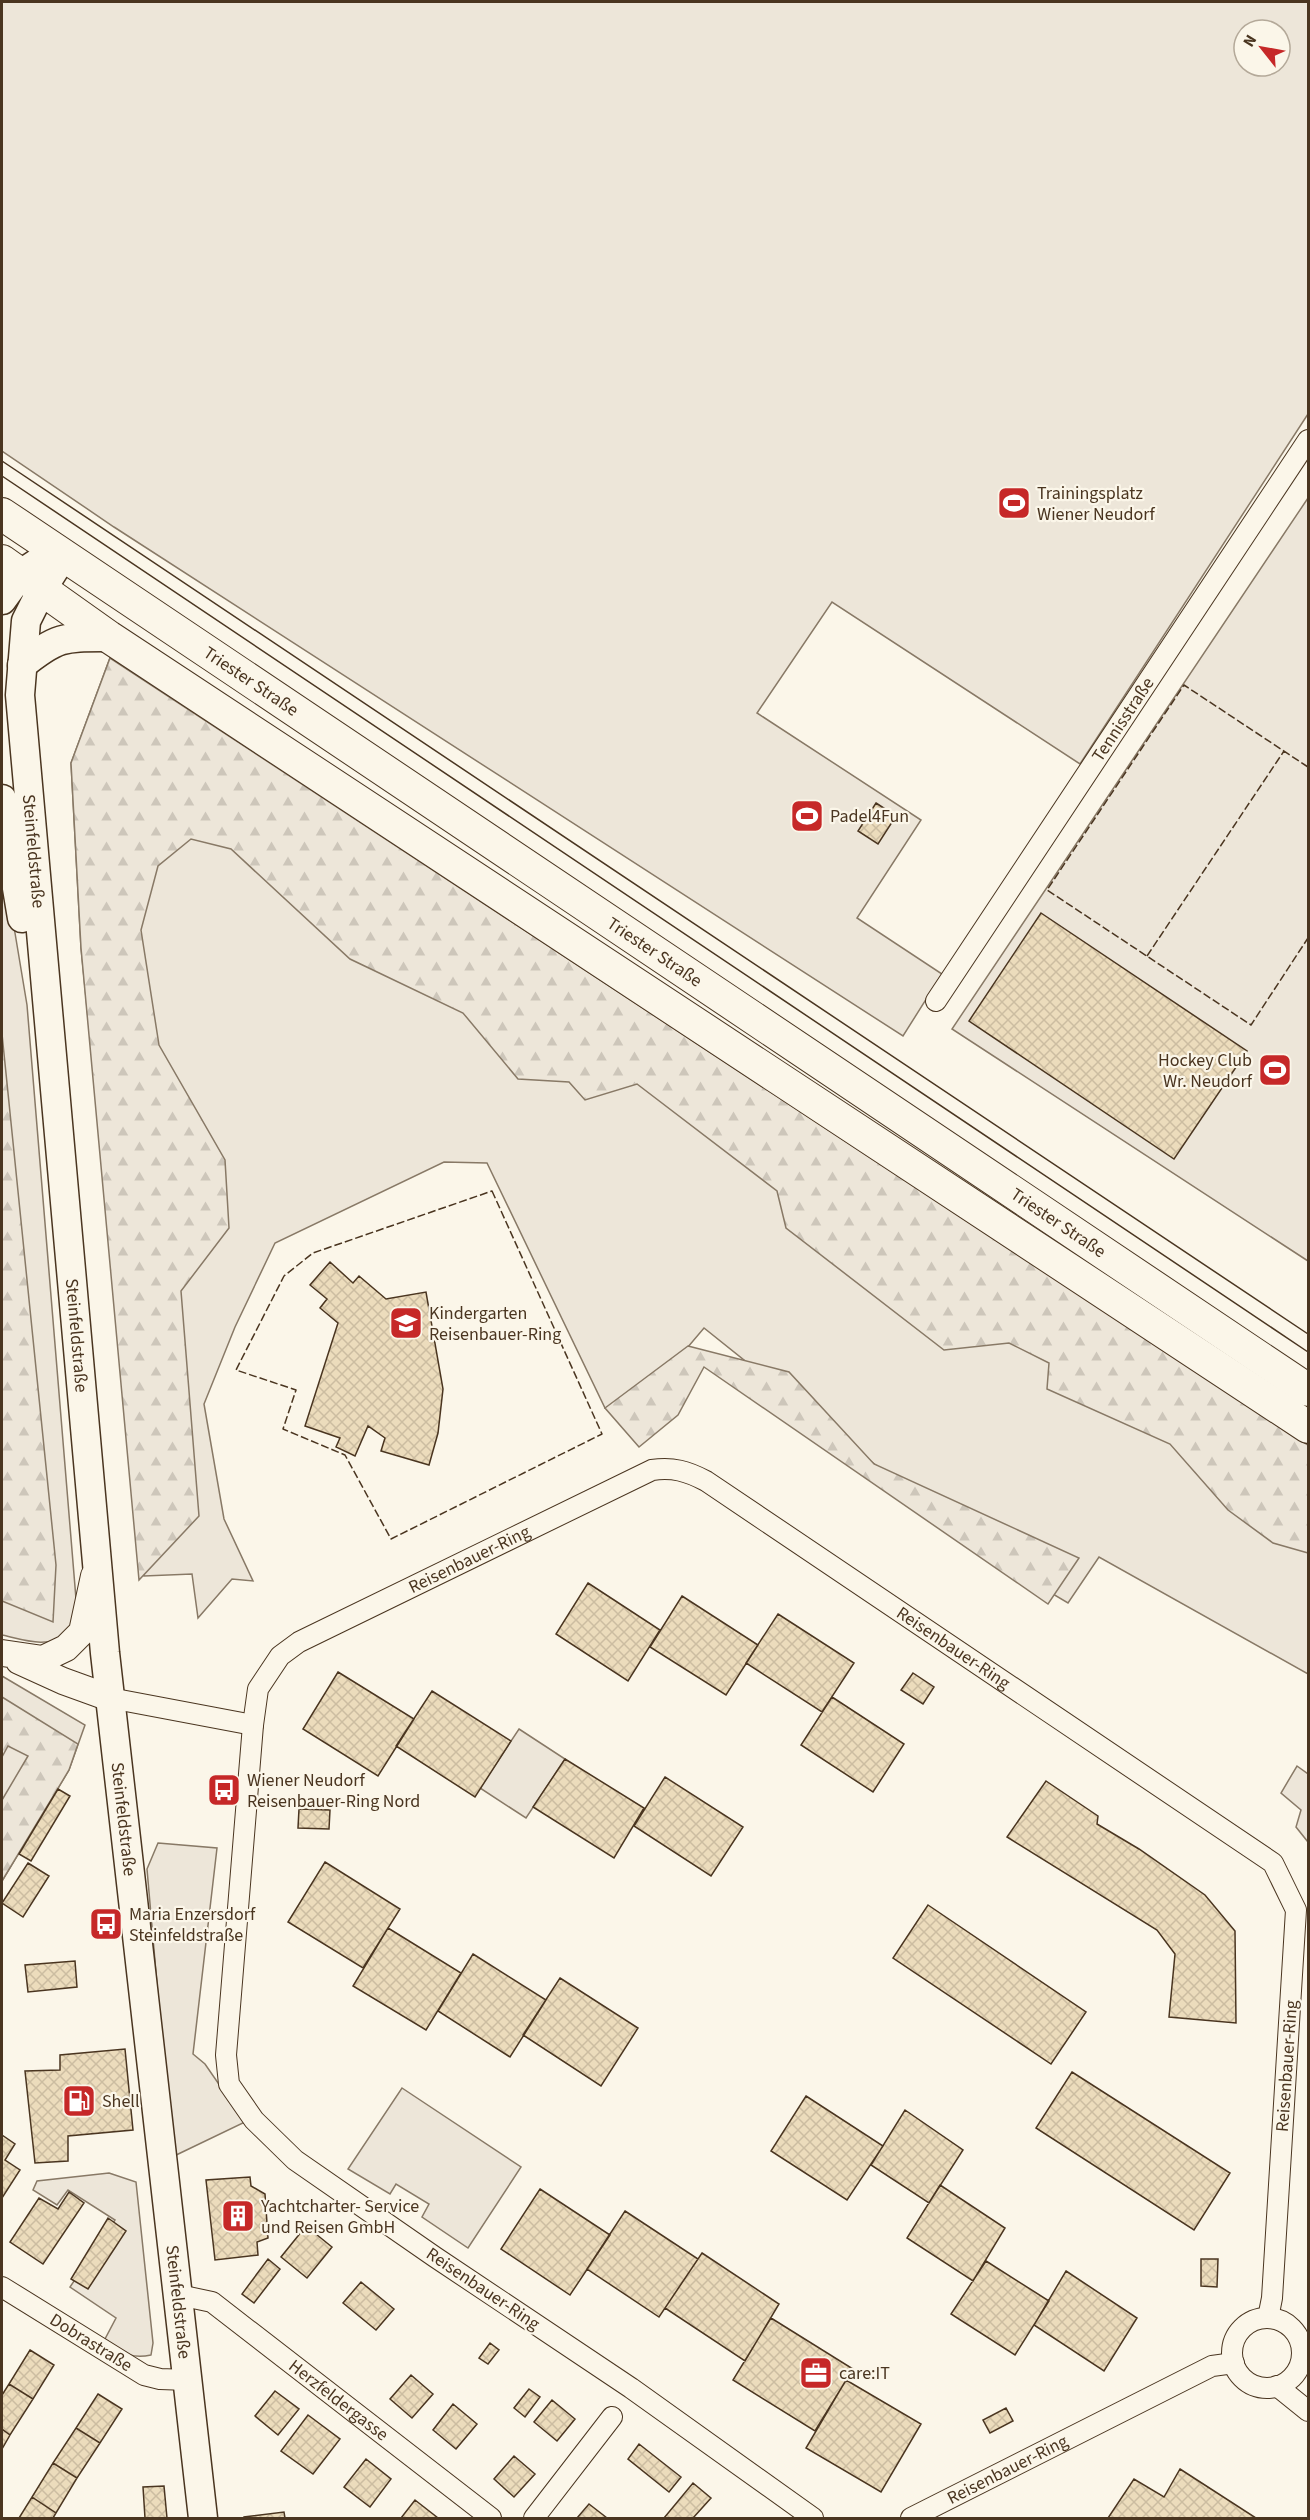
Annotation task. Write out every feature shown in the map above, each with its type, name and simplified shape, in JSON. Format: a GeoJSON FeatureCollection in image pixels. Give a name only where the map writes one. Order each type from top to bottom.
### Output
{"type":"FeatureCollection","features":[{"type":"Feature","properties":{"kind":"main road","name":"Triester Straße"},"geometry":{"type":"LineString","coordinates":[[2,514],[1308,1390]]}},
{"type":"Feature","properties":{"kind":"main road"},"geometry":{"type":"LineString","coordinates":[[2,600],[21,575],[59,553]]}},
{"type":"Feature","properties":{"kind":"main road","name":"Triester Straße"},"geometry":{"type":"LineString","coordinates":[[21,575],[109,637],[1308,1427]]}},
{"type":"Feature","properties":{"kind":"main road","name":"Steinfeldstraße"},"geometry":{"type":"LineString","coordinates":[[21,575],[26,621],[20,695],[96,1564],[203,2518]]}},
{"type":"Feature","properties":{"kind":"main road"},"geometry":{"type":"LineString","coordinates":[[22,665],[47,645],[69,637],[109,637]]}},
{"type":"Feature","properties":{"kind":"main road","name":"Steinfeldstraße"},"geometry":{"type":"LineString","coordinates":[[2,799],[56,1119]]}},
{"type":"Feature","properties":{"kind":"street","name":"Tennisstraße"},"geometry":{"type":"LineString","coordinates":[[936,1001],[1308,440]]}},
{"type":"Feature","properties":{"kind":"street","name":"Reisenbauer-Ring"},"geometry":{"type":"LineString","coordinates":[[813,2518],[631,2388],[435,2258],[296,2160],[254,2120],[229,2085],[226,2055],[253,1725],[258,1689],[280,1656],[299,1642],[652,1470],[669,1468],[686,1471],[706,1481],[1274,1863],[1296,1910],[1272,2298],[1268,2318]]}},
{"type":"Feature","properties":{"kind":"street"},"geometry":{"type":"LineString","coordinates":[[2,1653],[43,1659],[75,1640],[82,1632],[96,1564]]}},
{"type":"Feature","properties":{"kind":"street"},"geometry":{"type":"LineString","coordinates":[[2,1653],[63,1681],[110,1698],[253,1725]]}},
{"type":"Feature","properties":{"kind":"street","name":"Dobrastraße"},"geometry":{"type":"LineString","coordinates":[[2,2287],[144,2375],[160,2379],[188,2380]]}},
{"type":"Feature","properties":{"kind":"street","name":"Herzfeldergasse"},"geometry":{"type":"LineString","coordinates":[[179,2295],[212,2302],[491,2518]]}},
{"type":"Feature","properties":{"kind":"street"},"geometry":{"type":"LineString","coordinates":[[1268,2318],[1281,2320],[1292,2328],[1300,2340],[1303,2376],[1265,2388],[1253,2385],[1241,2376],[1234,2363],[1232,2350],[1236,2337],[1244,2327],[1255,2320],[1268,2318]]}},
{"type":"Feature","properties":{"kind":"street","name":"Reisenbauer-Ring"},"geometry":{"type":"LineString","coordinates":[[911,2518],[1212,2367],[1234,2363]]}},
{"type":"Feature","properties":{"kind":"street"},"geometry":{"type":"LineString","coordinates":[[1277,2386],[1308,2410]]}},
{"type":"Feature","properties":{"kind":"street"},"geometry":{"type":"LineString","coordinates":[[534,2518],[612,2417]]}},
{"type":"Feature","properties":{"kind":"green space"},"geometry":{"type":"Polygon","coordinates":[[[2,2],[1308,2],[1308,414],[1080,764],[832,602],[757,713],[921,820],[857,918],[942,974],[903,1036],[114,527],[2,451],[2,2]]]}},
{"type":"Feature","properties":{"kind":"green space"},"geometry":{"type":"Polygon","coordinates":[[[1308,498],[1308,1261],[952,1029],[1308,498]]]}},
{"type":"Feature","properties":{"kind":"green space"},"geometry":{"type":"Polygon","coordinates":[[[110,658],[1308,1446],[1308,1674],[1099,1557],[1068,1603],[992,1558],[704,1328],[648,1394],[605,1408],[487,1163],[444,1162],[275,1243],[235,1327],[204,1404],[224,1519],[253,1581],[232,1579],[198,1618],[192,1574],[144,1576],[81,948],[71,763],[110,658]]]}},
{"type":"Feature","properties":{"kind":"green space"},"geometry":{"type":"Polygon","coordinates":[[[110,658],[1308,1445],[1308,1553],[1273,1543],[1228,1510],[1170,1444],[1047,1389],[1049,1363],[1009,1343],[944,1350],[786,1228],[777,1191],[637,1084],[585,1100],[569,1082],[518,1079],[463,1013],[350,959],[231,849],[191,839],[158,866],[141,930],[159,1045],[225,1160],[229,1228],[181,1291],[199,1516],[139,1580],[81,948],[71,763],[110,658]]]}},
{"type":"Feature","properties":{"kind":"green space"},"geometry":{"type":"Polygon","coordinates":[[[2,855],[27,1005],[77,1611],[66,1633],[52,1641],[44,1642],[26,1641],[2,1635],[2,855]]]}},
{"type":"Feature","properties":{"kind":"green space"},"geometry":{"type":"Polygon","coordinates":[[[2,1034],[56,1565],[53,1622],[2,1601],[2,1034]]]}},
{"type":"Feature","properties":{"kind":"green space"},"geometry":{"type":"Polygon","coordinates":[[[688,1346],[789,1372],[874,1464],[1079,1558],[1048,1604],[704,1367],[678,1415],[639,1447],[605,1408],[688,1346]]]}},
{"type":"Feature","properties":{"kind":"green space"},"geometry":{"type":"Polygon","coordinates":[[[2,1676],[85,1725],[69,1770],[2,1881],[2,1676]]]}},
{"type":"Feature","properties":{"kind":"green space"},"geometry":{"type":"Polygon","coordinates":[[[2,1697],[78,1744],[69,1770],[2,1881],[2,1800],[28,1756],[8,1746],[2,1757],[2,1697]]]}},
{"type":"Feature","properties":{"kind":"green space"},"geometry":{"type":"Polygon","coordinates":[[[519,1729],[565,1759],[526,1818],[480,1788],[519,1729]]]}},
{"type":"Feature","properties":{"kind":"green space"},"geometry":{"type":"Polygon","coordinates":[[[1297,1766],[1308,1774],[1308,1842],[1296,1827],[1301,1810],[1281,1793],[1297,1766]]]}},
{"type":"Feature","properties":{"kind":"green space"},"geometry":{"type":"Polygon","coordinates":[[[158,1843],[217,1848],[193,2054],[205,2064],[245,2122],[172,2157],[147,1869],[158,1843]]]}},
{"type":"Feature","properties":{"kind":"green space"},"geometry":{"type":"Polygon","coordinates":[[[402,2088],[521,2167],[468,2248],[422,2217],[429,2204],[396,2184],[390,2194],[348,2169],[402,2088]]]}},
{"type":"Feature","properties":{"kind":"green space"},"geometry":{"type":"Polygon","coordinates":[[[109,2173],[136,2182],[153,2343],[151,2355],[131,2355],[121,2351],[105,2339],[116,2318],[70,2287],[115,2220],[68,2190],[57,2205],[33,2190],[37,2181],[109,2173]]]}},
{"type":"Feature","properties":{"kind":"building"},"geometry":{"type":"Polygon","coordinates":[[[876,803],[896,816],[878,844],[858,831],[876,803]]]}},
{"type":"Feature","properties":{"kind":"building"},"geometry":{"type":"Polygon","coordinates":[[[1041,913],[1247,1051],[1174,1159],[969,1021],[1041,913]]]}},
{"type":"Feature","properties":{"kind":"building"},"geometry":{"type":"Polygon","coordinates":[[[330,1262],[353,1283],[359,1276],[386,1299],[426,1292],[443,1389],[438,1433],[429,1465],[381,1451],[385,1438],[368,1426],[355,1456],[336,1447],[340,1438],[305,1426],[338,1323],[320,1308],[327,1299],[310,1285],[330,1262]]]}},
{"type":"Feature","properties":{"kind":"building"},"geometry":{"type":"Polygon","coordinates":[[[588,1583],[660,1630],[628,1681],[556,1634],[588,1583]]]}},
{"type":"Feature","properties":{"kind":"building"},"geometry":{"type":"Polygon","coordinates":[[[682,1596],[758,1645],[726,1695],[650,1647],[682,1596]]]}},
{"type":"Feature","properties":{"kind":"building"},"geometry":{"type":"Polygon","coordinates":[[[778,1614],[854,1663],[822,1712],[746,1663],[778,1614]]]}},
{"type":"Feature","properties":{"kind":"building"},"geometry":{"type":"Polygon","coordinates":[[[338,1672],[414,1719],[378,1776],[303,1729],[338,1672]]]}},
{"type":"Feature","properties":{"kind":"building"},"geometry":{"type":"Polygon","coordinates":[[[913,1673],[934,1687],[923,1704],[901,1690],[913,1673]]]}},
{"type":"Feature","properties":{"kind":"building"},"geometry":{"type":"Polygon","coordinates":[[[432,1691],[511,1741],[475,1797],[396,1746],[432,1691]]]}},
{"type":"Feature","properties":{"kind":"building"},"geometry":{"type":"Polygon","coordinates":[[[832,1697],[904,1744],[873,1792],[801,1745],[832,1697]]]}},
{"type":"Feature","properties":{"kind":"building"},"geometry":{"type":"Polygon","coordinates":[[[565,1759],[644,1808],[614,1858],[533,1807],[565,1759]]]}},
{"type":"Feature","properties":{"kind":"building"},"geometry":{"type":"Polygon","coordinates":[[[665,1777],[743,1827],[711,1876],[634,1826],[665,1777]]]}},
{"type":"Feature","properties":{"kind":"building"},"geometry":{"type":"Polygon","coordinates":[[[1046,1781],[1098,1816],[1097,1824],[1139,1849],[1205,1895],[1235,1931],[1236,2023],[1169,2017],[1175,1954],[1157,1930],[1007,1837],[1046,1781]]]}},
{"type":"Feature","properties":{"kind":"building"},"geometry":{"type":"Polygon","coordinates":[[[58,1789],[70,1796],[31,1861],[19,1854],[58,1789]]]}},
{"type":"Feature","properties":{"kind":"building"},"geometry":{"type":"Polygon","coordinates":[[[299,1809],[330,1810],[329,1829],[298,1828],[299,1809]]]}},
{"type":"Feature","properties":{"kind":"building"},"geometry":{"type":"Polygon","coordinates":[[[325,1862],[400,1909],[363,1968],[288,1922],[325,1862]]]}},
{"type":"Feature","properties":{"kind":"building"},"geometry":{"type":"Polygon","coordinates":[[[28,1863],[49,1876],[23,1917],[2,1903],[28,1863]]]}},
{"type":"Feature","properties":{"kind":"building"},"geometry":{"type":"Polygon","coordinates":[[[928,1905],[1086,2012],[1051,2064],[893,1958],[928,1905]]]}},
{"type":"Feature","properties":{"kind":"building"},"geometry":{"type":"Polygon","coordinates":[[[388,1928],[461,1973],[426,2030],[353,1986],[388,1928]]]}},
{"type":"Feature","properties":{"kind":"building"},"geometry":{"type":"Polygon","coordinates":[[[473,1954],[546,2000],[510,2057],[438,2011],[473,1954]]]}},
{"type":"Feature","properties":{"kind":"building"},"geometry":{"type":"Polygon","coordinates":[[[75,1961],[77,1987],[28,1992],[25,1965],[75,1961]]]}},
{"type":"Feature","properties":{"kind":"building"},"geometry":{"type":"Polygon","coordinates":[[[560,1978],[638,2028],[601,2086],[523,2035],[560,1978]]]}},
{"type":"Feature","properties":{"kind":"building","name":"Shell"},"geometry":{"type":"Polygon","coordinates":[[[125,2049],[133,2130],[68,2136],[68,2161],[35,2163],[25,2071],[60,2070],[60,2055],[125,2049]]]}},
{"type":"Feature","properties":{"kind":"building"},"geometry":{"type":"Polygon","coordinates":[[[1072,2072],[1230,2173],[1194,2230],[1036,2128],[1072,2072]]]}},
{"type":"Feature","properties":{"kind":"building"},"geometry":{"type":"Polygon","coordinates":[[[806,2096],[883,2146],[847,2200],[771,2151],[806,2096]]]}},
{"type":"Feature","properties":{"kind":"building"},"geometry":{"type":"Polygon","coordinates":[[[905,2110],[963,2150],[929,2203],[871,2165],[905,2110]]]}},
{"type":"Feature","properties":{"kind":"building"},"geometry":{"type":"Polygon","coordinates":[[[2,2135],[15,2144],[5,2160],[20,2170],[2,2198],[2,2135]]]}},
{"type":"Feature","properties":{"kind":"building","name":"Yachtcharter- Service und Reisen GmbH"},"geometry":{"type":"Polygon","coordinates":[[[250,2177],[251,2186],[265,2194],[268,2238],[257,2242],[258,2255],[215,2260],[206,2180],[250,2177]]]}},
{"type":"Feature","properties":{"kind":"building"},"geometry":{"type":"Polygon","coordinates":[[[940,2185],[1005,2228],[973,2281],[907,2238],[940,2185]]]}},
{"type":"Feature","properties":{"kind":"building"},"geometry":{"type":"Polygon","coordinates":[[[540,2189],[610,2235],[570,2295],[501,2249],[540,2189]]]}},
{"type":"Feature","properties":{"kind":"building"},"geometry":{"type":"Polygon","coordinates":[[[69,2192],[84,2203],[43,2264],[10,2242],[39,2198],[58,2209],[69,2192]]]}},
{"type":"Feature","properties":{"kind":"building"},"geometry":{"type":"Polygon","coordinates":[[[625,2211],[698,2259],[659,2317],[587,2269],[625,2211]]]}},
{"type":"Feature","properties":{"kind":"building"},"geometry":{"type":"Polygon","coordinates":[[[108,2218],[126,2231],[88,2289],[71,2279],[108,2218]]]}},
{"type":"Feature","properties":{"kind":"building"},"geometry":{"type":"Polygon","coordinates":[[[306,2226],[332,2247],[307,2278],[281,2257],[306,2226]]]}},
{"type":"Feature","properties":{"kind":"building"},"geometry":{"type":"Polygon","coordinates":[[[702,2253],[779,2304],[745,2361],[665,2308],[702,2253]]]}},
{"type":"Feature","properties":{"kind":"building"},"geometry":{"type":"Polygon","coordinates":[[[268,2259],[280,2269],[254,2303],[242,2294],[268,2259]]]}},
{"type":"Feature","properties":{"kind":"building"},"geometry":{"type":"Polygon","coordinates":[[[1201,2259],[1218,2259],[1217,2287],[1201,2286],[1201,2259]]]}},
{"type":"Feature","properties":{"kind":"building"},"geometry":{"type":"Polygon","coordinates":[[[986,2261],[1049,2301],[1015,2355],[951,2314],[986,2261]]]}},
{"type":"Feature","properties":{"kind":"building"},"geometry":{"type":"Polygon","coordinates":[[[1066,2271],[1137,2318],[1104,2371],[1034,2325],[1066,2271]]]}},
{"type":"Feature","properties":{"kind":"building"},"geometry":{"type":"Polygon","coordinates":[[[361,2282],[394,2309],[376,2330],[343,2303],[361,2282]]]}},
{"type":"Feature","properties":{"kind":"building"},"geometry":{"type":"Polygon","coordinates":[[[771,2318],[853,2369],[815,2431],[733,2380],[771,2318]]]}},
{"type":"Feature","properties":{"kind":"building"},"geometry":{"type":"Polygon","coordinates":[[[490,2343],[499,2350],[488,2364],[479,2358],[490,2343]]]}},
{"type":"Feature","properties":{"kind":"building"},"geometry":{"type":"Polygon","coordinates":[[[30,2350],[54,2365],[33,2399],[9,2384],[30,2350]]]}},
{"type":"Feature","properties":{"kind":"building"},"geometry":{"type":"Polygon","coordinates":[[[411,2375],[433,2394],[412,2418],[390,2399],[411,2375]]]}},
{"type":"Feature","properties":{"kind":"building"},"geometry":{"type":"Polygon","coordinates":[[[846,2380],[921,2424],[881,2492],[806,2448],[846,2380]]]}},
{"type":"Feature","properties":{"kind":"building"},"geometry":{"type":"Polygon","coordinates":[[[9,2384],[33,2399],[10,2435],[2,2429],[2,2395],[9,2384]]]}},
{"type":"Feature","properties":{"kind":"building"},"geometry":{"type":"Polygon","coordinates":[[[529,2389],[540,2397],[525,2417],[514,2408],[529,2389]]]}},
{"type":"Feature","properties":{"kind":"building"},"geometry":{"type":"Polygon","coordinates":[[[275,2391],[299,2409],[278,2435],[255,2416],[275,2391]]]}},
{"type":"Feature","properties":{"kind":"building"},"geometry":{"type":"Polygon","coordinates":[[[98,2394],[122,2409],[100,2443],[76,2428],[98,2394]]]}},
{"type":"Feature","properties":{"kind":"building"},"geometry":{"type":"Polygon","coordinates":[[[552,2400],[575,2419],[557,2441],[534,2422],[552,2400]]]}},
{"type":"Feature","properties":{"kind":"building"},"geometry":{"type":"Polygon","coordinates":[[[453,2404],[477,2424],[456,2449],[433,2430],[453,2404]]]}},
{"type":"Feature","properties":{"kind":"building"},"geometry":{"type":"Polygon","coordinates":[[[1006,2408],[1013,2421],[990,2433],[983,2420],[1006,2408]]]}},
{"type":"Feature","properties":{"kind":"building"},"geometry":{"type":"Polygon","coordinates":[[[308,2415],[340,2439],[313,2474],[281,2451],[308,2415]]]}},
{"type":"Feature","properties":{"kind":"building"},"geometry":{"type":"Polygon","coordinates":[[[76,2428],[100,2443],[77,2478],[53,2463],[76,2428]]]}},
{"type":"Feature","properties":{"kind":"building"},"geometry":{"type":"Polygon","coordinates":[[[2,2429],[10,2435],[2,2449],[2,2429]]]}},
{"type":"Feature","properties":{"kind":"building"},"geometry":{"type":"Polygon","coordinates":[[[639,2444],[681,2477],[669,2492],[628,2459],[639,2444]]]}},
{"type":"Feature","properties":{"kind":"building"},"geometry":{"type":"Polygon","coordinates":[[[514,2456],[535,2474],[514,2497],[494,2479],[514,2456]]]}},
{"type":"Feature","properties":{"kind":"building"},"geometry":{"type":"Polygon","coordinates":[[[366,2459],[391,2479],[370,2507],[344,2487],[366,2459]]]}},
{"type":"Feature","properties":{"kind":"building"},"geometry":{"type":"Polygon","coordinates":[[[53,2463],[77,2478],[56,2513],[32,2497],[53,2463]]]}},
{"type":"Feature","properties":{"kind":"building"},"geometry":{"type":"Polygon","coordinates":[[[1180,2469],[1256,2518],[1108,2518],[1134,2479],[1164,2497],[1180,2469]]]}},
{"type":"Feature","properties":{"kind":"building"},"geometry":{"type":"Polygon","coordinates":[[[693,2483],[711,2498],[693,2518],[664,2518],[693,2483]]]}},
{"type":"Feature","properties":{"kind":"building"},"geometry":{"type":"Polygon","coordinates":[[[164,2486],[167,2518],[145,2518],[143,2487],[164,2486]]]}},
{"type":"Feature","properties":{"kind":"building"},"geometry":{"type":"Polygon","coordinates":[[[32,2497],[56,2513],[53,2518],[19,2518],[32,2497]]]}},
{"type":"Feature","properties":{"kind":"building"},"geometry":{"type":"Polygon","coordinates":[[[415,2500],[438,2518],[401,2518],[415,2500]]]}},
{"type":"Feature","properties":{"kind":"building"},"geometry":{"type":"Polygon","coordinates":[[[589,2504],[607,2518],[577,2518],[589,2504]]]}},
{"type":"Feature","properties":{"kind":"building"},"geometry":{"type":"Polygon","coordinates":[[[284,2512],[285,2518],[244,2518],[244,2517],[284,2512]]]}},
{"type":"Feature","properties":{"kind":"tram line"},"geometry":{"type":"LineString","coordinates":[[2,461],[1308,1334]]}},
{"type":"Feature","properties":{"kind":"tram line"},"geometry":{"type":"LineString","coordinates":[[2,476],[1308,1352]]}},
{"type":"Feature","properties":{"kind":"fence"},"geometry":{"type":"LineString","coordinates":[[1308,767],[1184,685],[1047,890],[1251,1025],[1308,938]]}},
{"type":"Feature","properties":{"kind":"fence"},"geometry":{"type":"LineString","coordinates":[[1147,956],[1284,751]]}},
{"type":"Feature","properties":{"kind":"fence"},"geometry":{"type":"LineString","coordinates":[[492,1191],[602,1434],[391,1539],[345,1455],[283,1429],[296,1390],[236,1370],[284,1276],[313,1253],[492,1191]]}},
{"type":"Feature","properties":{"kind":"place","name":"Trainingsplatz Wiener Neudorf"},"geometry":{"type":"Point","coordinates":[1014,503]}},
{"type":"Feature","properties":{"kind":"place","name":"Padel4Fun"},"geometry":{"type":"Point","coordinates":[807,816]}},
{"type":"Feature","properties":{"kind":"place","name":"Hockey Club Wr. Neudorf"},"geometry":{"type":"Point","coordinates":[1275,1070]}},
{"type":"Feature","properties":{"kind":"place","name":"Kindergarten Reisenbauer-Ring"},"geometry":{"type":"Point","coordinates":[406,1323]}},
{"type":"Feature","properties":{"kind":"place","name":"Wiener Neudorf Reisenbauer-Ring Nord"},"geometry":{"type":"Point","coordinates":[224,1790]}},
{"type":"Feature","properties":{"kind":"place","name":"Maria Enzersdorf Steinfeldstraße"},"geometry":{"type":"Point","coordinates":[106,1924]}},
{"type":"Feature","properties":{"kind":"place","name":"Shell"},"geometry":{"type":"Point","coordinates":[79,2101]}},
{"type":"Feature","properties":{"kind":"place","name":"Yachtcharter- Service und Reisen GmbH"},"geometry":{"type":"Point","coordinates":[238,2216]}},
{"type":"Feature","properties":{"kind":"place","name":"care:IT"},"geometry":{"type":"Point","coordinates":[816,2373]}}]}
